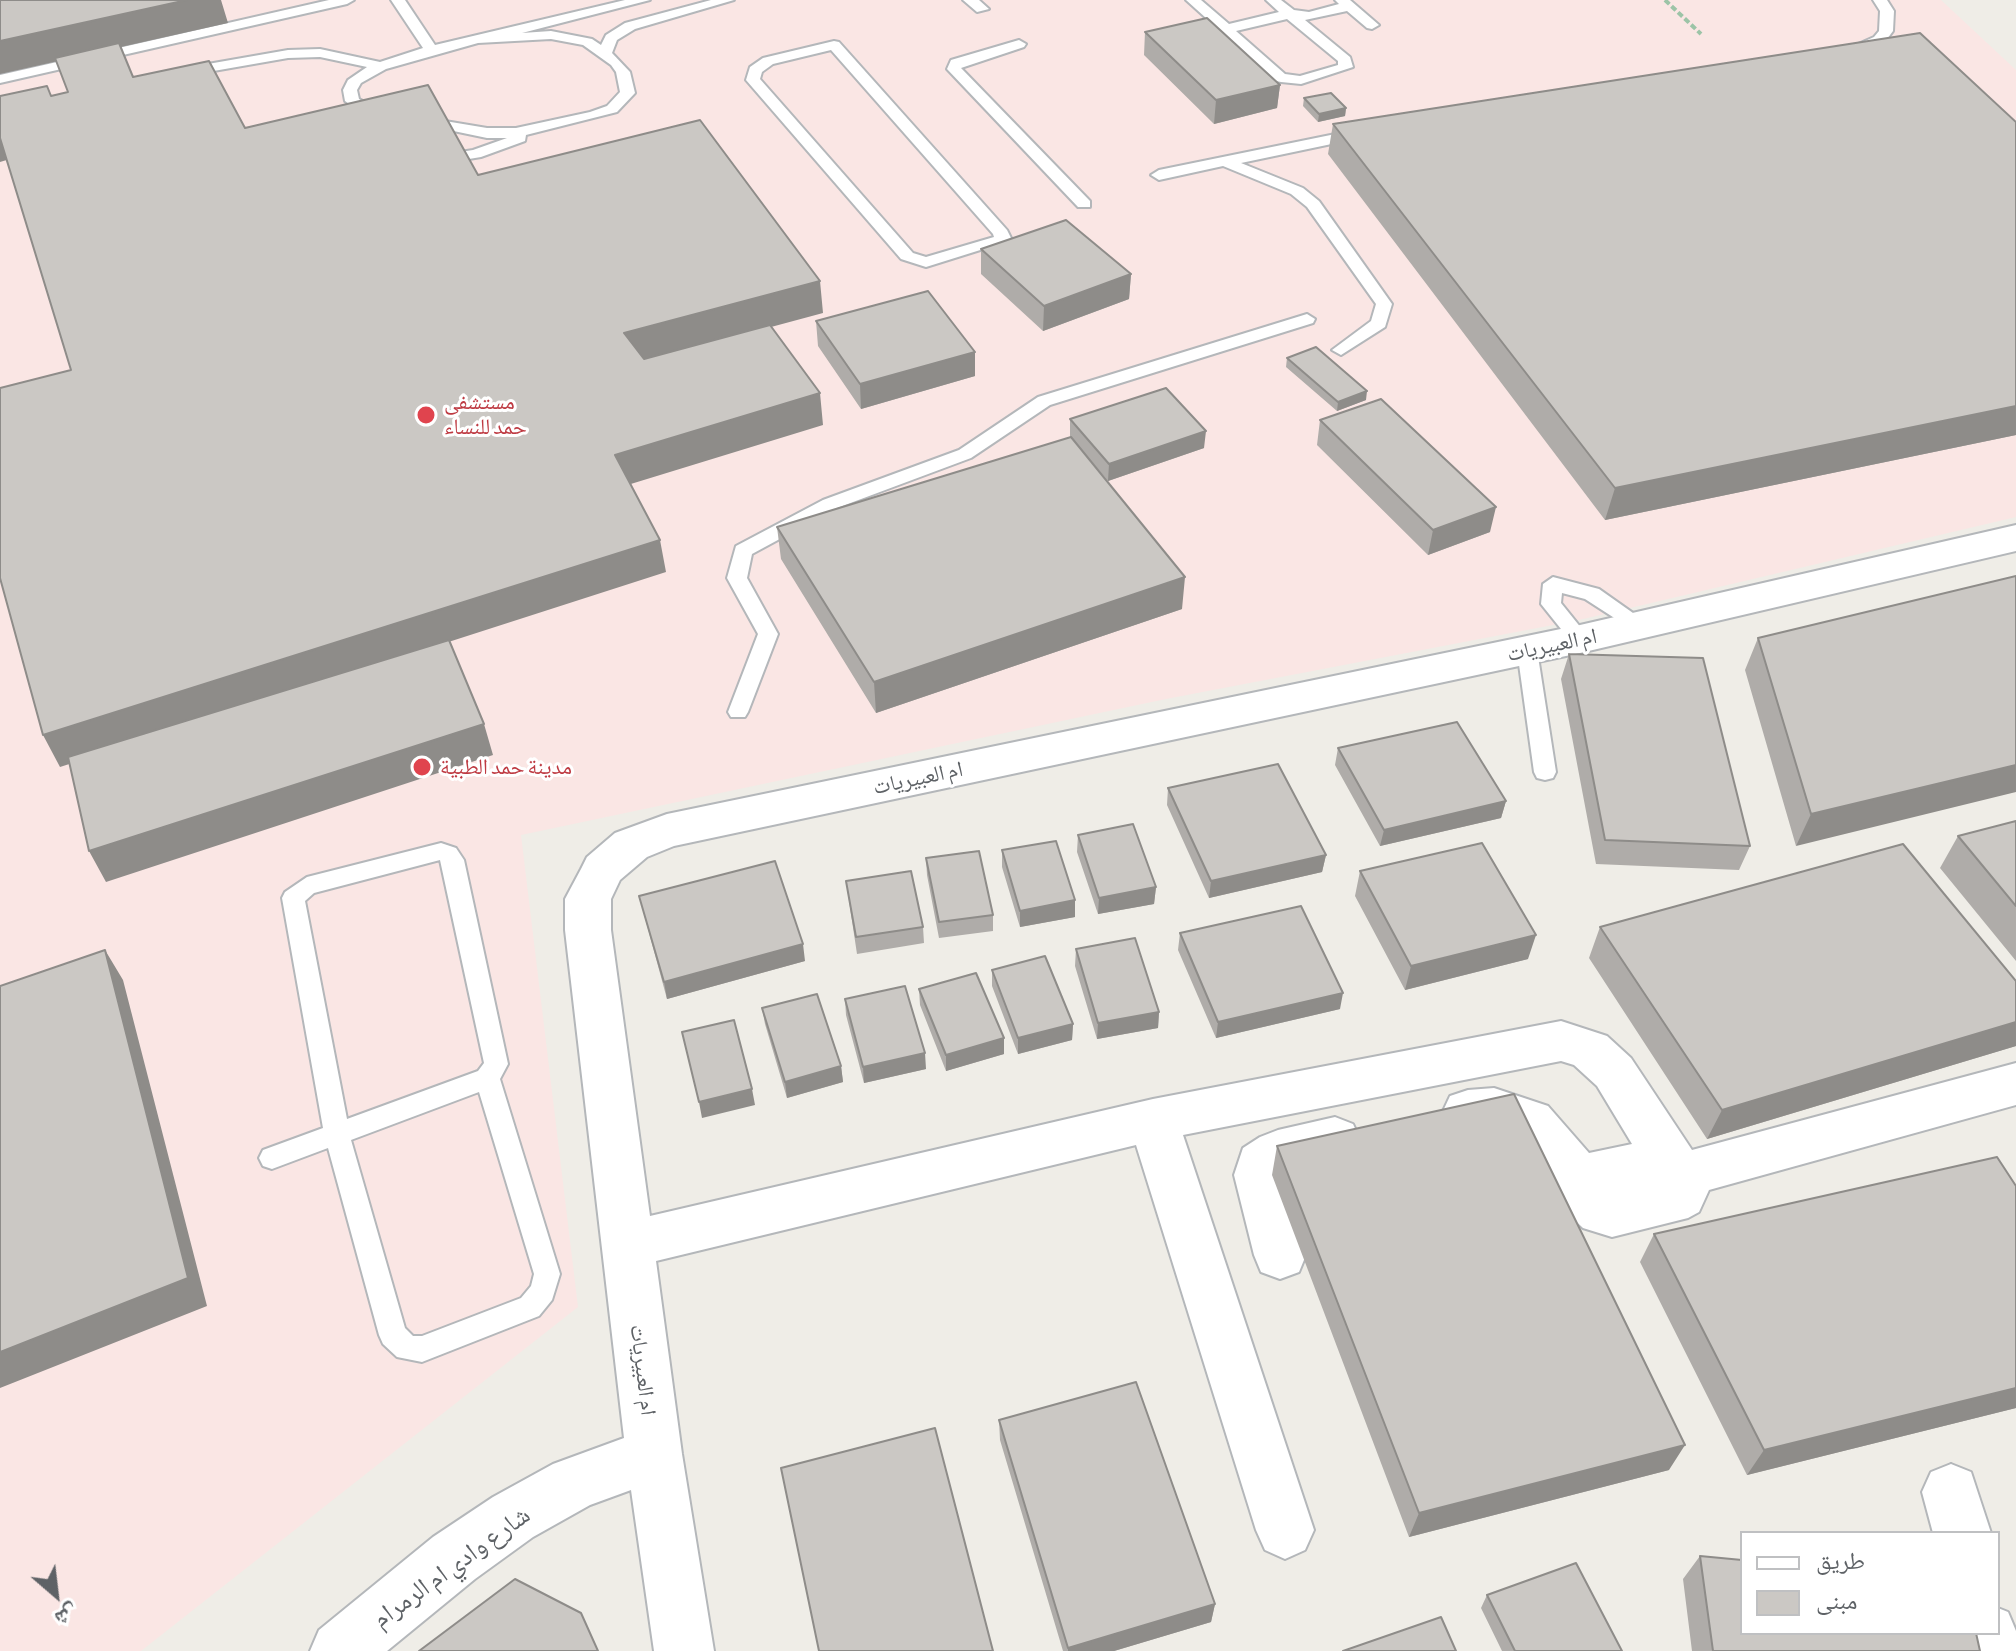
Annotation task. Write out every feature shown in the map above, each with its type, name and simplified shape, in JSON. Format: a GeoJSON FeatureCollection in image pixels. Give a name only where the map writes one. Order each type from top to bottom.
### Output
{"type":"FeatureCollection","features":[{"type":"Feature","properties":{"kind":"street","name":"ام العبيريات"},"geometry":{"type":"LineString","coordinates":[[684,1651],[654,1454],[588,930],[588,899],[603,869],[631,845],[667,831],[1580,639],[2016,538]]}},
{"type":"Feature","properties":{"kind":"street"},"geometry":{"type":"LineString","coordinates":[[627,1245],[1153,1120],[1561,1041],[1590,1050],[1614,1072],[1678,1170]]}},
{"type":"Feature","properties":{"kind":"street"},"geometry":{"type":"LineString","coordinates":[[1280,1255],[1259,1175],[1261,1164],[1278,1152],[1475,1109],[1513,1113],[1544,1134],[1583,1184],[1591,1174],[1647,1161],[1660,1160],[1678,1170],[2016,1084]]}},
{"type":"Feature","properties":{"kind":"street"},"geometry":{"type":"LineString","coordinates":[[1153,1120],[1285,1530]]}},
{"type":"Feature","properties":{"kind":"street","name":"شارع وادي ام الرمرام"},"geometry":{"type":"LineString","coordinates":[[340,1651],[454,1558],[513,1517],[573,1484],[654,1454]]}},
{"type":"Feature","properties":{"kind":"lane"},"geometry":{"type":"LineString","coordinates":[[0,79],[347,0]]}},
{"type":"Feature","properties":{"kind":"lane"},"geometry":{"type":"LineString","coordinates":[[398,0],[431,50]]}},
{"type":"Feature","properties":{"kind":"lane"},"geometry":{"type":"LineString","coordinates":[[543,129],[487,133],[399,116],[362,115],[352,101],[350,90],[355,80],[381,66],[431,50],[643,0]]}},
{"type":"Feature","properties":{"kind":"lane"},"geometry":{"type":"LineString","coordinates":[[605,52],[611,38],[630,26],[727,0]]}},
{"type":"Feature","properties":{"kind":"lane"},"geometry":{"type":"LineString","coordinates":[[970,0],[982,9],[977,0]]}},
{"type":"Feature","properties":{"kind":"lane"},"geometry":{"type":"LineString","coordinates":[[1193,0],[1281,78],[1301,80],[1346,67],[1345,60],[1273,0]]}},
{"type":"Feature","properties":{"kind":"lane"},"geometry":{"type":"LineString","coordinates":[[1288,14],[1299,6],[1328,0]]}},
{"type":"Feature","properties":{"kind":"lane"},"geometry":{"type":"LineString","coordinates":[[1832,56],[1867,47],[1886,31],[1887,11],[1880,0]]}},
{"type":"Feature","properties":{"kind":"lane"},"geometry":{"type":"LineString","coordinates":[[1226,29],[1288,14],[1309,16],[1346,3],[1372,25]]}},
{"type":"Feature","properties":{"kind":"lane"},"geometry":{"type":"LineString","coordinates":[[429,157],[444,161],[476,154],[543,129],[594,116],[621,102],[628,93],[627,83],[616,62],[587,42],[551,35],[482,40]]}},
{"type":"Feature","properties":{"kind":"lane"},"geometry":{"type":"LineString","coordinates":[[1019,44],[956,63],[954,69],[1084,204]]}},
{"type":"Feature","properties":{"kind":"lane"},"geometry":{"type":"LineString","coordinates":[[834,45],[1003,238],[926,262],[907,256],[753,80],[755,70],[768,61],[834,45]]}},
{"type":"Feature","properties":{"kind":"lane"},"geometry":{"type":"LineString","coordinates":[[164,77],[288,54],[320,53],[381,66]]}},
{"type":"Feature","properties":{"kind":"lane"},"geometry":{"type":"LineString","coordinates":[[1159,175],[1375,131]]}},
{"type":"Feature","properties":{"kind":"lane"},"geometry":{"type":"LineString","coordinates":[[1226,162],[1297,191],[1313,204],[1384,304],[1379,323],[1341,350]]}},
{"type":"Feature","properties":{"kind":"lane"},"geometry":{"type":"LineString","coordinates":[[738,712],[768,634],[737,578],[743,551],[830,504],[965,454],[1044,401],[1307,319]]}},
{"type":"Feature","properties":{"kind":"lane"},"geometry":{"type":"LineString","coordinates":[[1580,639],[1551,604],[1553,584],[1592,594],[1640,625]]}},
{"type":"Feature","properties":{"kind":"lane"},"geometry":{"type":"LineString","coordinates":[[1527,650],[1545,772]]}},
{"type":"Feature","properties":{"kind":"lane"},"geometry":{"type":"LineString","coordinates":[[272,1158],[337,1134],[487,1078],[496,1064],[453,860],[448,854],[441,851],[307,886],[293,898],[337,1134],[393,1335],[407,1348],[422,1349],[530,1307],[543,1291],[547,1274],[487,1078]]}},
{"type":"Feature","properties":{"kind":"path"},"geometry":{"type":"LineString","coordinates":[[1665,0],[1701,34]]}},
{"type":"Feature","properties":{"kind":"shaded area","name":"مدينة حمد الطبية"},"geometry":{"type":"Polygon","coordinates":[[[0,0],[1941,0],[2016,70],[2016,517],[1579,620],[1166,699],[521,835],[578,1307],[141,1651],[0,1651],[0,0]]]}},
{"type":"Feature","properties":{"kind":"building"},"geometry":{"type":"Polygon","coordinates":[[[0,0],[187,0],[0,41],[0,0]]]}},
{"type":"Feature","properties":{"kind":"building"},"geometry":{"type":"Polygon","coordinates":[[[1207,18],[1280,85],[1216,100],[1145,32],[1207,18]]]}},
{"type":"Feature","properties":{"kind":"building"},"geometry":{"type":"Polygon","coordinates":[[[1920,33],[2016,122],[2016,406],[1615,488],[1333,124],[1920,33]]]}},
{"type":"Feature","properties":{"kind":"building","name":"مستشفى حمد للنساء"},"geometry":{"type":"Polygon","coordinates":[[[119,43],[133,77],[209,61],[245,128],[428,85],[478,175],[700,120],[820,281],[624,333],[644,359],[770,325],[820,393],[615,455],[660,540],[43,735],[0,578],[0,388],[71,370],[0,138],[0,96],[47,86],[51,96],[68,92],[55,58],[119,43]]]}},
{"type":"Feature","properties":{"kind":"building"},"geometry":{"type":"Polygon","coordinates":[[[1331,93],[1346,108],[1319,114],[1304,98],[1331,93]]]}},
{"type":"Feature","properties":{"kind":"building"},"geometry":{"type":"Polygon","coordinates":[[[1066,220],[1131,274],[1044,306],[981,249],[1066,220]]]}},
{"type":"Feature","properties":{"kind":"building"},"geometry":{"type":"Polygon","coordinates":[[[928,291],[975,352],[860,384],[816,321],[928,291]]]}},
{"type":"Feature","properties":{"kind":"building"},"geometry":{"type":"Polygon","coordinates":[[[1316,347],[1367,391],[1338,402],[1287,358],[1316,347]]]}},
{"type":"Feature","properties":{"kind":"building"},"geometry":{"type":"Polygon","coordinates":[[[1166,388],[1206,431],[1109,464],[1070,419],[1166,388]]]}},
{"type":"Feature","properties":{"kind":"building"},"geometry":{"type":"Polygon","coordinates":[[[1381,399],[1496,507],[1433,530],[1320,420],[1381,399]]]}},
{"type":"Feature","properties":{"kind":"building"},"geometry":{"type":"Polygon","coordinates":[[[1071,437],[1185,577],[874,682],[777,527],[1071,437]]]}},
{"type":"Feature","properties":{"kind":"building"},"geometry":{"type":"Polygon","coordinates":[[[2016,576],[2016,765],[1811,814],[1758,638],[2016,576]]]}},
{"type":"Feature","properties":{"kind":"building"},"geometry":{"type":"Polygon","coordinates":[[[449,640],[484,724],[89,851],[68,757],[449,640]]]}},
{"type":"Feature","properties":{"kind":"building"},"geometry":{"type":"Polygon","coordinates":[[[1569,654],[1703,658],[1750,846],[1605,840],[1569,654]]]}},
{"type":"Feature","properties":{"kind":"building"},"geometry":{"type":"Polygon","coordinates":[[[1457,722],[1506,801],[1384,830],[1338,748],[1457,722]]]}},
{"type":"Feature","properties":{"kind":"building"},"geometry":{"type":"Polygon","coordinates":[[[1278,764],[1326,855],[1211,881],[1168,788],[1278,764]]]}},
{"type":"Feature","properties":{"kind":"building"},"geometry":{"type":"Polygon","coordinates":[[[2016,821],[2016,906],[1958,836],[2016,821]]]}},
{"type":"Feature","properties":{"kind":"building"},"geometry":{"type":"Polygon","coordinates":[[[1133,824],[1156,887],[1099,898],[1078,835],[1133,824]]]}},
{"type":"Feature","properties":{"kind":"building"},"geometry":{"type":"Polygon","coordinates":[[[1056,841],[1075,900],[1020,911],[1002,850],[1056,841]]]}},
{"type":"Feature","properties":{"kind":"building"},"geometry":{"type":"Polygon","coordinates":[[[1482,843],[1536,935],[1411,966],[1360,871],[1482,843]]]}},
{"type":"Feature","properties":{"kind":"building"},"geometry":{"type":"Polygon","coordinates":[[[1903,844],[2016,981],[2016,1022],[1722,1110],[1600,927],[1903,844]]]}},
{"type":"Feature","properties":{"kind":"building"},"geometry":{"type":"Polygon","coordinates":[[[979,851],[993,915],[939,922],[926,858],[979,851]]]}},
{"type":"Feature","properties":{"kind":"building"},"geometry":{"type":"Polygon","coordinates":[[[775,861],[803,944],[664,982],[639,896],[775,861]]]}},
{"type":"Feature","properties":{"kind":"building"},"geometry":{"type":"Polygon","coordinates":[[[911,871],[923,927],[856,937],[846,881],[911,871]]]}},
{"type":"Feature","properties":{"kind":"building"},"geometry":{"type":"Polygon","coordinates":[[[1301,906],[1343,993],[1218,1022],[1180,933],[1301,906]]]}},
{"type":"Feature","properties":{"kind":"building"},"geometry":{"type":"Polygon","coordinates":[[[1135,938],[1159,1012],[1098,1023],[1076,949],[1135,938]]]}},
{"type":"Feature","properties":{"kind":"building"},"geometry":{"type":"Polygon","coordinates":[[[105,950],[188,1278],[0,1352],[0,986],[105,950]]]}},
{"type":"Feature","properties":{"kind":"building"},"geometry":{"type":"Polygon","coordinates":[[[1045,956],[1073,1024],[1018,1038],[992,970],[1045,956]]]}},
{"type":"Feature","properties":{"kind":"building"},"geometry":{"type":"Polygon","coordinates":[[[976,973],[1004,1038],[946,1055],[919,989],[976,973]]]}},
{"type":"Feature","properties":{"kind":"building"},"geometry":{"type":"Polygon","coordinates":[[[905,986],[925,1053],[863,1067],[845,999],[905,986]]]}},
{"type":"Feature","properties":{"kind":"building"},"geometry":{"type":"Polygon","coordinates":[[[817,994],[841,1066],[785,1082],[762,1008],[817,994]]]}},
{"type":"Feature","properties":{"kind":"building"},"geometry":{"type":"Polygon","coordinates":[[[734,1020],[752,1089],[699,1102],[682,1032],[734,1020]]]}},
{"type":"Feature","properties":{"kind":"building"},"geometry":{"type":"Polygon","coordinates":[[[1514,1094],[1685,1445],[1419,1513],[1277,1146],[1514,1094]]]}},
{"type":"Feature","properties":{"kind":"building"},"geometry":{"type":"Polygon","coordinates":[[[1997,1157],[2016,1186],[2016,1388],[1764,1450],[1654,1234],[1997,1157]]]}},
{"type":"Feature","properties":{"kind":"building"},"geometry":{"type":"Polygon","coordinates":[[[1136,1382],[1215,1604],[1068,1648],[999,1420],[1136,1382]]]}},
{"type":"Feature","properties":{"kind":"building"},"geometry":{"type":"Polygon","coordinates":[[[935,1428],[993,1651],[819,1651],[781,1468],[935,1428]]]}},
{"type":"Feature","properties":{"kind":"building"},"geometry":{"type":"Polygon","coordinates":[[[1700,1556],[1740,1560],[1740,1635],[1976,1635],[1980,1651],[1713,1651],[1700,1556]]]}},
{"type":"Feature","properties":{"kind":"building"},"geometry":{"type":"Polygon","coordinates":[[[1576,1563],[1622,1651],[1515,1651],[1487,1595],[1576,1563]]]}},
{"type":"Feature","properties":{"kind":"building"},"geometry":{"type":"Polygon","coordinates":[[[515,1579],[581,1613],[598,1651],[419,1651],[515,1579]]]}},
{"type":"Feature","properties":{"kind":"building"},"geometry":{"type":"Polygon","coordinates":[[[1441,1617],[1456,1651],[1343,1651],[1441,1617]]]}},
{"type":"Feature","properties":{"kind":"place","name":"مستشفى حمد للنساء"},"geometry":{"type":"Point","coordinates":[426,415]}},
{"type":"Feature","properties":{"kind":"place","name":"مدينة حمد الطبية"},"geometry":{"type":"Point","coordinates":[422,767]}}]}
